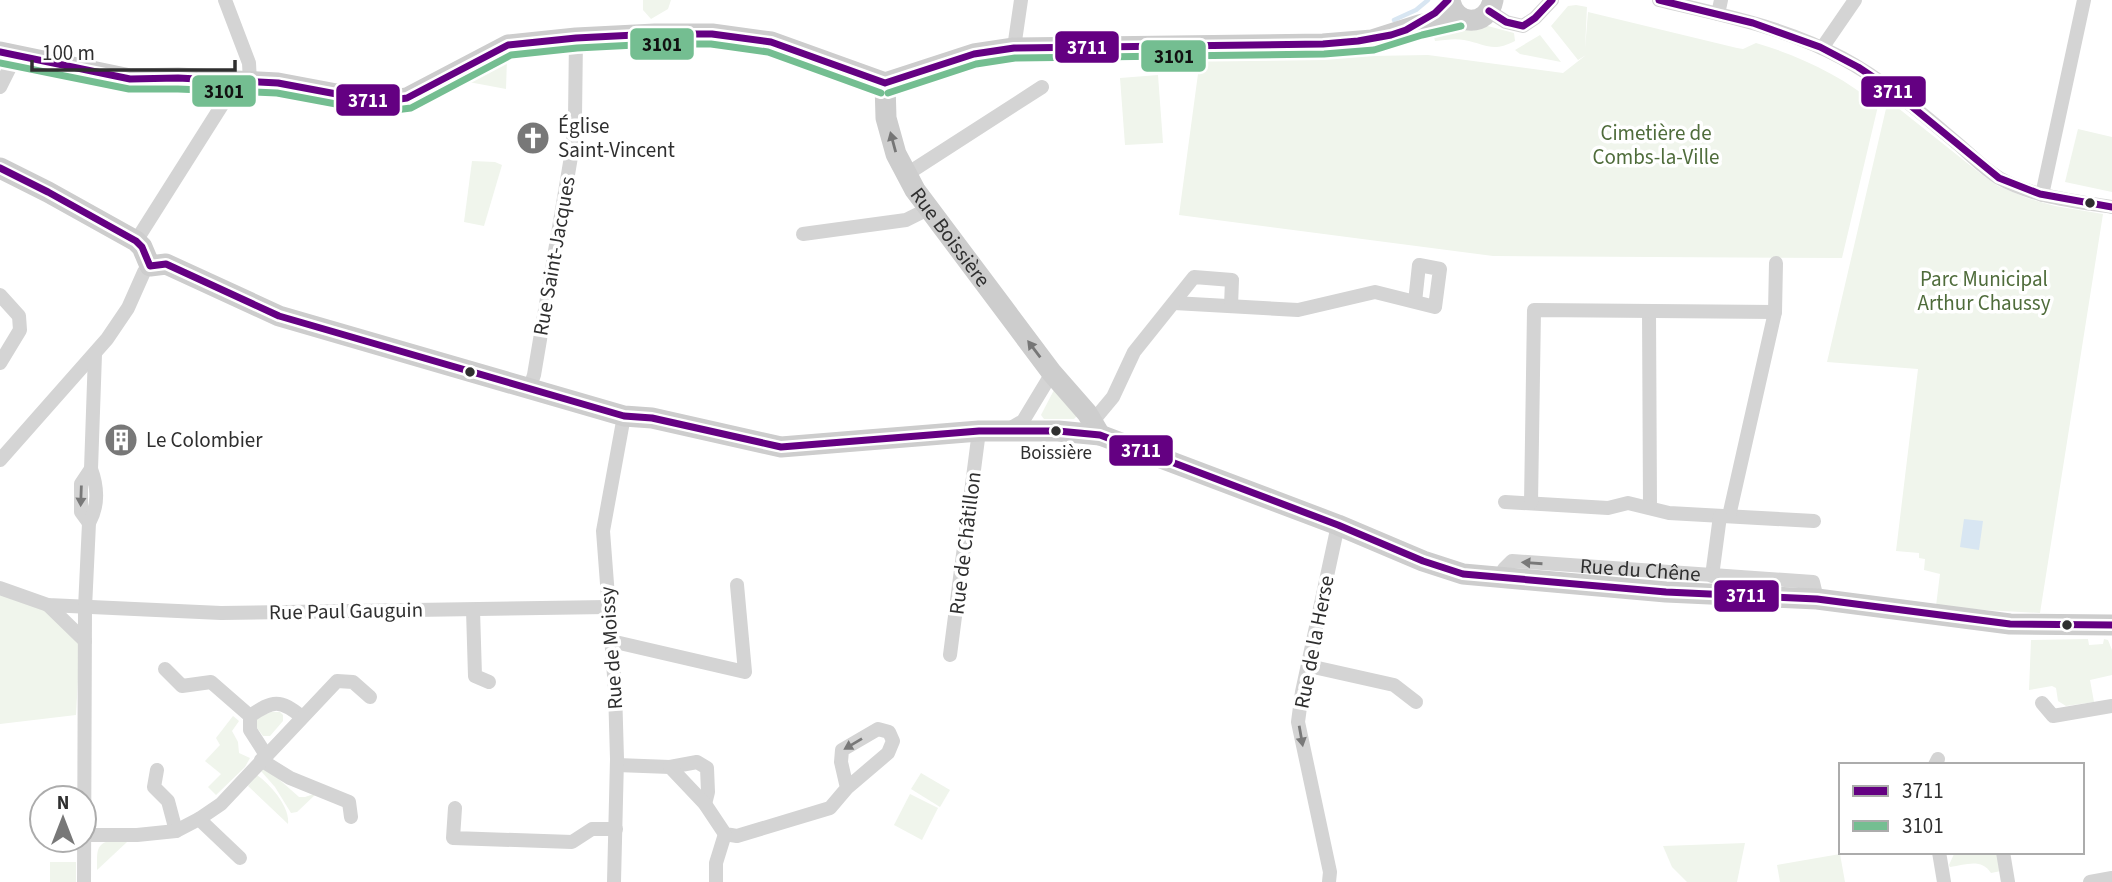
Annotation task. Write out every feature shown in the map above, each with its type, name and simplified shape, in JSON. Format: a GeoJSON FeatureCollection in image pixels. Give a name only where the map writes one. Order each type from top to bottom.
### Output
{"type":"FeatureCollection","features":[{"type":"Feature","properties":{"kind":"street"},"geometry":{"type":"LineString","coordinates":[[136,241],[229,94],[242,81],[249,63],[225,0]]}},
{"type":"Feature","properties":{"kind":"street"},"geometry":{"type":"LineString","coordinates":[[1014,48],[1021,0]]}},
{"type":"Feature","properties":{"kind":"street"},"geometry":{"type":"LineString","coordinates":[[6,53],[130,79],[178,78],[278,83],[379,102],[407,98],[508,45],[576,38],[712,34],[760,40],[886,83],[974,54],[1014,48],[1324,44],[1372,40],[1419,25],[1452,5],[1468,20],[1483,17],[1491,6],[1506,22],[1523,26],[1552,0]]}},
{"type":"Feature","properties":{"kind":"street"},"geometry":{"type":"LineString","coordinates":[[1659,0],[1720,7],[1822,48],[1894,91],[1997,177],[2042,195],[2112,208]]}},
{"type":"Feature","properties":{"kind":"street"},"geometry":{"type":"LineString","coordinates":[[1822,48],[1855,0]]}},
{"type":"Feature","properties":{"kind":"street"},"geometry":{"type":"LineString","coordinates":[[2042,195],[2084,0]]}},
{"type":"Feature","properties":{"kind":"street","name":"Rue Saint-Jacques"},"geometry":{"type":"LineString","coordinates":[[529,389],[534,375],[573,145],[576,38]]}},
{"type":"Feature","properties":{"kind":"street"},"geometry":{"type":"LineString","coordinates":[[1,86],[10,65],[6,53]]}},
{"type":"Feature","properties":{"kind":"street","name":"Rue Boissière"},"geometry":{"type":"LineString","coordinates":[[886,83],[886,118],[896,153],[915,190],[1096,428]]}},
{"type":"Feature","properties":{"kind":"street"},"geometry":{"type":"LineString","coordinates":[[907,174],[1042,87]]}},
{"type":"Feature","properties":{"kind":"street"},"geometry":{"type":"LineString","coordinates":[[0,168],[136,241],[142,247],[150,266],[144,272],[128,308],[95,354],[0,460]]}},
{"type":"Feature","properties":{"kind":"street"},"geometry":{"type":"LineString","coordinates":[[803,234],[906,220],[928,209]]}},
{"type":"Feature","properties":{"kind":"street"},"geometry":{"type":"LineString","coordinates":[[1712,576],[1724,516],[1775,312],[1776,263]]}},
{"type":"Feature","properties":{"kind":"street","name":"Rue du Chêne"},"geometry":{"type":"LineString","coordinates":[[150,266],[166,264],[279,316],[529,389],[624,416],[652,418],[782,447],[979,431],[1096,428],[1423,561],[1463,573],[1660,591],[1816,599],[2010,624],[2112,625]]}},
{"type":"Feature","properties":{"kind":"street"},"geometry":{"type":"LineString","coordinates":[[1096,428],[1134,352],[1194,277],[1233,280],[1231,306]]}},
{"type":"Feature","properties":{"kind":"street"},"geometry":{"type":"LineString","coordinates":[[1174,303],[1298,310],[1374,292],[1415,302]]}},
{"type":"Feature","properties":{"kind":"street"},"geometry":{"type":"LineString","coordinates":[[0,295],[19,316],[20,330],[0,363]]}},
{"type":"Feature","properties":{"kind":"street"},"geometry":{"type":"LineString","coordinates":[[1531,503],[1534,310],[1775,312]]}},
{"type":"Feature","properties":{"kind":"street"},"geometry":{"type":"LineString","coordinates":[[1649,311],[1650,508]]}},
{"type":"Feature","properties":{"kind":"street"},"geometry":{"type":"LineString","coordinates":[[84,784],[85,608],[89,523],[96,511],[96,483],[91,469],[95,354]]}},
{"type":"Feature","properties":{"kind":"street"},"geometry":{"type":"LineString","coordinates":[[1008,430],[1023,421],[1052,373]]}},
{"type":"Feature","properties":{"kind":"street","name":"Rue de Moissy"},"geometry":{"type":"LineString","coordinates":[[614,882],[618,765],[603,531],[624,416]]}},
{"type":"Feature","properties":{"kind":"street","name":"Rue de Châtillon"},"geometry":{"type":"LineString","coordinates":[[950,655],[979,431]]}},
{"type":"Feature","properties":{"kind":"street"},"geometry":{"type":"LineString","coordinates":[[1505,502],[1608,508],[1628,503],[1669,513],[1814,520]]}},
{"type":"Feature","properties":{"kind":"street","name":"Rue de la Herse"},"geometry":{"type":"LineString","coordinates":[[1329,882],[1330,872],[1298,722],[1338,526]]}},
{"type":"Feature","properties":{"kind":"street","name":"Rue du Chêne"},"geometry":{"type":"LineString","coordinates":[[1503,578],[1504,569],[1512,561],[1813,582],[1816,599]]}},
{"type":"Feature","properties":{"kind":"street"},"geometry":{"type":"LineString","coordinates":[[611,641],[745,672],[737,585]]}},
{"type":"Feature","properties":{"kind":"street"},"geometry":{"type":"LineString","coordinates":[[0,588],[48,605],[85,641]]}},
{"type":"Feature","properties":{"kind":"street","name":"Rue Paul Gauguin"},"geometry":{"type":"LineString","coordinates":[[48,605],[221,613],[607,607]]}},
{"type":"Feature","properties":{"kind":"street"},"geometry":{"type":"LineString","coordinates":[[473,610],[475,676],[489,682]]}},
{"type":"Feature","properties":{"kind":"street"},"geometry":{"type":"LineString","coordinates":[[1308,666],[1394,685],[1416,702]]}},
{"type":"Feature","properties":{"kind":"street"},"geometry":{"type":"LineString","coordinates":[[165,669],[183,687],[211,682],[250,716],[250,730],[263,757],[290,778],[349,802],[351,817]]}},
{"type":"Feature","properties":{"kind":"street"},"geometry":{"type":"LineString","coordinates":[[98,835],[176,831],[199,820],[220,804],[337,681],[353,681],[370,697]]}},
{"type":"Feature","properties":{"kind":"street"},"geometry":{"type":"LineString","coordinates":[[2042,703],[2053,716],[2112,706]]}},
{"type":"Feature","properties":{"kind":"street"},"geometry":{"type":"LineString","coordinates":[[250,716],[267,704],[285,704],[302,717]]}},
{"type":"Feature","properties":{"kind":"street"},"geometry":{"type":"LineString","coordinates":[[618,765],[670,767],[697,762],[707,768],[708,792],[705,804]]}},
{"type":"Feature","properties":{"kind":"street"},"geometry":{"type":"LineString","coordinates":[[670,767],[705,804],[725,834],[737,836],[830,807],[847,788]]}},
{"type":"Feature","properties":{"kind":"street"},"geometry":{"type":"LineString","coordinates":[[157,770],[154,787],[167,801],[176,831]]}},
{"type":"Feature","properties":{"kind":"street"},"geometry":{"type":"LineString","coordinates":[[455,807],[453,838],[572,842],[592,829],[615,829]]}},
{"type":"Feature","properties":{"kind":"street"},"geometry":{"type":"LineString","coordinates":[[199,820],[240,858]]}},
{"type":"Feature","properties":{"kind":"street"},"geometry":{"type":"LineString","coordinates":[[716,882],[716,863],[725,834]]}},
{"type":"Feature","properties":{"kind":"street"},"geometry":{"type":"LineString","coordinates":[[84,854],[84,882]]}},
{"type":"Feature","properties":{"kind":"street"},"geometry":{"type":"LineString","coordinates":[[1939,854],[1944,882]]}},
{"type":"Feature","properties":{"kind":"street"},"geometry":{"type":"LineString","coordinates":[[2003,854],[2008,882]]}},
{"type":"Feature","properties":{"kind":"street"},"geometry":{"type":"LineString","coordinates":[[2090,882],[2112,878]]}},
{"type":"Feature","properties":{"kind":"green space"},"geometry":{"type":"Polygon","coordinates":[[[643,0],[671,0],[668,9],[651,19],[643,10],[643,0]]]}},
{"type":"Feature","properties":{"kind":"green space","name":"Cimetière de Combs-la-Ville"},"geometry":{"type":"Polygon","coordinates":[[[1568,6],[1587,7],[1585,49],[1588,12],[1737,48],[1743,49],[1756,43],[1820,68],[1850,85],[1878,106],[1842,258],[1493,256],[1179,215],[1200,59],[1428,55],[1563,73],[1586,55],[1578,60],[1551,26],[1568,6]]]}},
{"type":"Feature","properties":{"kind":"green space"},"geometry":{"type":"Polygon","coordinates":[[[1484,25],[1514,33],[1515,41],[1495,47],[1461,39],[1435,41],[1434,37],[1441,32],[1438,26],[1484,25]]]}},
{"type":"Feature","properties":{"kind":"green space"},"geometry":{"type":"Polygon","coordinates":[[[1540,35],[1561,62],[1520,54],[1515,50],[1540,35]]]}},
{"type":"Feature","properties":{"kind":"green space"},"geometry":{"type":"Polygon","coordinates":[[[507,57],[506,89],[458,80],[507,57]]]}},
{"type":"Feature","properties":{"kind":"green space"},"geometry":{"type":"Polygon","coordinates":[[[1158,75],[1163,143],[1125,145],[1120,78],[1158,75]]]}},
{"type":"Feature","properties":{"kind":"green space","name":"Parc Municipal Arthur Chaussy"},"geometry":{"type":"Polygon","coordinates":[[[1888,100],[1998,186],[2055,206],[2103,214],[2040,613],[1936,606],[1940,574],[1924,570],[1925,559],[1919,558],[1919,553],[1896,551],[1918,369],[1827,362],[1888,100]]]}},
{"type":"Feature","properties":{"kind":"green space"},"geometry":{"type":"Polygon","coordinates":[[[2078,129],[2112,137],[2112,192],[2065,182],[2078,129]]]}},
{"type":"Feature","properties":{"kind":"green space"},"geometry":{"type":"Polygon","coordinates":[[[472,161],[502,165],[484,226],[464,222],[472,161]]]}},
{"type":"Feature","properties":{"kind":"green space"},"geometry":{"type":"Polygon","coordinates":[[[1054,390],[1078,415],[1074,419],[1044,419],[1041,415],[1054,390]]]}},
{"type":"Feature","properties":{"kind":"green space"},"geometry":{"type":"Polygon","coordinates":[[[0,593],[47,610],[80,641],[76,715],[0,724],[0,593]]]}},
{"type":"Feature","properties":{"kind":"green space"},"geometry":{"type":"Polygon","coordinates":[[[2088,639],[2089,645],[2103,644],[2104,639],[2108,640],[2112,650],[2112,675],[2090,680],[2094,702],[2066,706],[2058,701],[2056,688],[2052,686],[2029,690],[2031,640],[2088,639]]]}},
{"type":"Feature","properties":{"kind":"green space"},"geometry":{"type":"Polygon","coordinates":[[[271,712],[280,712],[283,721],[270,736],[263,736],[255,725],[255,719],[271,712]]]}},
{"type":"Feature","properties":{"kind":"green space"},"geometry":{"type":"Polygon","coordinates":[[[233,716],[239,721],[232,731],[238,742],[239,753],[250,758],[245,767],[216,795],[208,787],[221,774],[205,761],[220,745],[216,738],[233,716]]]}},
{"type":"Feature","properties":{"kind":"green space"},"geometry":{"type":"Polygon","coordinates":[[[265,767],[299,797],[317,793],[297,812],[291,813],[261,771],[265,767]]]}},
{"type":"Feature","properties":{"kind":"green space"},"geometry":{"type":"Polygon","coordinates":[[[921,773],[950,790],[940,807],[911,789],[921,773]]]}},
{"type":"Feature","properties":{"kind":"green space"},"geometry":{"type":"Polygon","coordinates":[[[257,775],[279,797],[288,817],[288,824],[248,786],[257,775]]]}},
{"type":"Feature","properties":{"kind":"green space"},"geometry":{"type":"Polygon","coordinates":[[[910,794],[938,808],[922,840],[894,825],[910,794]]]}},
{"type":"Feature","properties":{"kind":"green space"},"geometry":{"type":"Polygon","coordinates":[[[127,842],[97,870],[98,850],[102,844],[127,842]]]}},
{"type":"Feature","properties":{"kind":"green space"},"geometry":{"type":"Polygon","coordinates":[[[1745,843],[1737,882],[1687,882],[1672,867],[1663,846],[1745,843]]]}},
{"type":"Feature","properties":{"kind":"green space"},"geometry":{"type":"Polygon","coordinates":[[[1840,854],[1845,882],[1780,882],[1777,865],[1840,854]]]}},
{"type":"Feature","properties":{"kind":"green space"},"geometry":{"type":"Polygon","coordinates":[[[1954,854],[1997,854],[2001,871],[1991,873],[1978,864],[1949,865],[1954,854]]]}},
{"type":"Feature","properties":{"kind":"green space"},"geometry":{"type":"Polygon","coordinates":[[[50,862],[76,862],[76,882],[50,882],[50,862]]]}},
{"type":"Feature","properties":{"kind":"shaded area"},"geometry":{"type":"Polygon","coordinates":[[[1964,519],[1983,521],[1979,550],[1960,547],[1964,519]]]}},
{"type":"Feature","properties":{"kind":"waterway"},"geometry":{"type":"LineString","coordinates":[[1394,20],[1416,10],[1428,0]]}},
{"type":"Feature","properties":{"kind":"transit line","name":"3711"},"geometry":{"type":"LineString","coordinates":[[0,52],[130,79],[178,78],[278,83],[379,102],[407,98],[508,45],[576,38],[712,34],[771,42],[885,83],[974,54],[1014,48],[1323,44],[1358,41],[1406,30],[1435,13],[1448,0]]}},
{"type":"Feature","properties":{"kind":"transit line","name":"3711"},"geometry":{"type":"LineString","coordinates":[[1489,11],[1506,22],[1523,26],[1552,0]]}},
{"type":"Feature","properties":{"kind":"transit line","name":"3711"},"geometry":{"type":"LineString","coordinates":[[1659,0],[1753,23],[1820,47],[1888,87],[1999,178],[2040,194],[2112,207]]}},
{"type":"Feature","properties":{"kind":"transit line","name":"3101"},"geometry":{"type":"LineString","coordinates":[[888,93],[976,64],[1015,58],[1324,54],[1374,50],[1461,26]]}},
{"type":"Feature","properties":{"kind":"transit line","name":"3101"},"geometry":{"type":"LineString","coordinates":[[0,63],[129,89],[277,93],[379,112],[411,108],[511,55],[577,48],[711,44],[768,52],[881,93]]}},
{"type":"Feature","properties":{"kind":"transit line","name":"3711"},"geometry":{"type":"LineString","coordinates":[[0,168],[136,241],[142,247],[150,266],[166,264],[279,316],[624,416],[652,418],[781,447],[979,431],[1058,431],[1100,435],[1338,525],[1423,561],[1463,574],[1666,592],[1817,599],[2010,624],[2112,625]]}},
{"type":"Feature","properties":{"kind":"place","name":"Église Saint-Vincent"},"geometry":{"type":"Point","coordinates":[533,138]}},
{"type":"Feature","properties":{"kind":"place","name":"Boissière"},"geometry":{"type":"Point","coordinates":[1056,431]}},
{"type":"Feature","properties":{"kind":"place","name":"Le Colombier"},"geometry":{"type":"Point","coordinates":[121,440]}}]}
